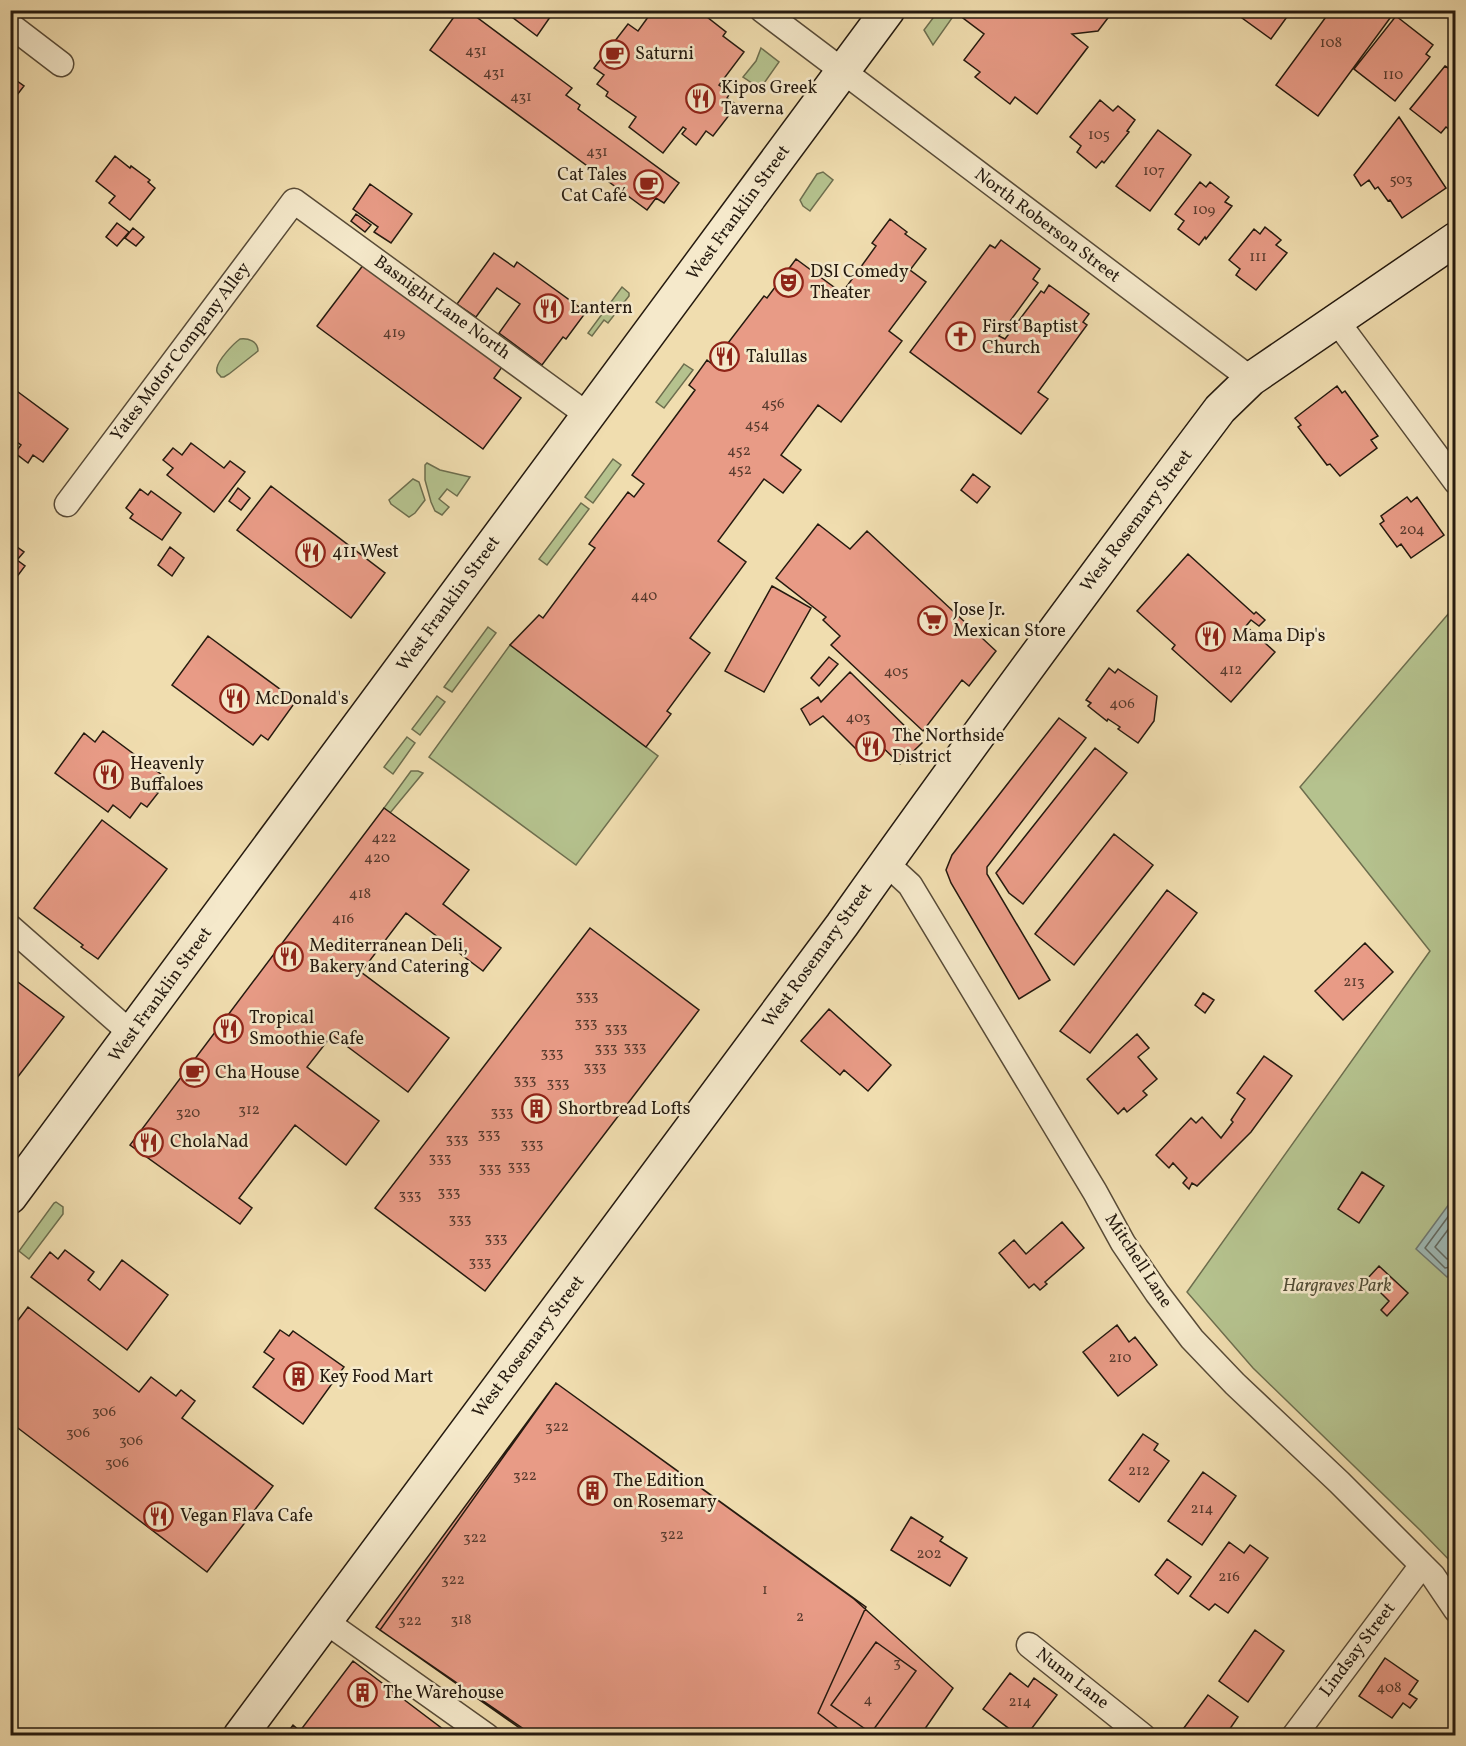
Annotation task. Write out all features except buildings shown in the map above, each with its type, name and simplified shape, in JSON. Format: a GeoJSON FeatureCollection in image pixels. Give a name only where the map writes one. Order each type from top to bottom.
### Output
{"type":"FeatureCollection","features":[{"type":"Feature","properties":{"kind":"street","name":"North Roberson Street"},"geometry":{"type":"LineString","coordinates":[[762,10],[1251,379]]}},
{"type":"Feature","properties":{"kind":"street","name":"West Franklin Street"},"geometry":{"type":"LineString","coordinates":[[10,1197],[888,10]]}},
{"type":"Feature","properties":{"kind":"street"},"geometry":{"type":"LineString","coordinates":[[10,25],[61,64]]}},
{"type":"Feature","properties":{"kind":"street","name":"Basnight Lane North"},"geometry":{"type":"LineString","coordinates":[[294,201],[589,416]]}},
{"type":"Feature","properties":{"kind":"street","name":"Yates Motor Company Alley"},"geometry":{"type":"LineString","coordinates":[[67,504],[294,201]]}},
{"type":"Feature","properties":{"kind":"street","name":"West Rosemary Street"},"geometry":{"type":"LineString","coordinates":[[240,1736],[842,925],[1041,648],[1214,416],[1251,379],[1455,239]]}},
{"type":"Feature","properties":{"kind":"street"},"geometry":{"type":"LineString","coordinates":[[1336,320],[1455,482]]}},
{"type":"Feature","properties":{"kind":"street","name":"Mitchell Lane"},"geometry":{"type":"LineString","coordinates":[[886,863],[910,885],[1095,1192],[1123,1244],[1185,1330],[1235,1384],[1339,1482],[1433,1576],[1455,1610]]}},
{"type":"Feature","properties":{"kind":"street"},"geometry":{"type":"LineString","coordinates":[[10,927],[132,1034]]}},
{"type":"Feature","properties":{"kind":"street","name":"Lindsay Street"},"geometry":{"type":"LineString","coordinates":[[1294,1736],[1422,1565]]}},
{"type":"Feature","properties":{"kind":"street"},"geometry":{"type":"LineString","coordinates":[[325,1621],[487,1736]]}},
{"type":"Feature","properties":{"kind":"street","name":"Nunn Lane"},"geometry":{"type":"LineString","coordinates":[[1029,1645],[1143,1736]]}},
{"type":"Feature","properties":{"kind":"green space"},"geometry":{"type":"Polygon","coordinates":[[[939,10],[957,11],[933,45],[924,30],[939,10]]]}},
{"type":"Feature","properties":{"kind":"green space"},"geometry":{"type":"Polygon","coordinates":[[[761,48],[779,62],[762,86],[758,87],[743,77],[756,61],[761,48]]]}},
{"type":"Feature","properties":{"kind":"green space"},"geometry":{"type":"Polygon","coordinates":[[[823,172],[833,180],[810,211],[803,206],[800,200],[817,174],[823,172]]]}},
{"type":"Feature","properties":{"kind":"green space"},"geometry":{"type":"Polygon","coordinates":[[[622,287],[629,293],[629,296],[608,323],[604,320],[592,336],[588,333],[622,287]]]}},
{"type":"Feature","properties":{"kind":"green space"},"geometry":{"type":"Polygon","coordinates":[[[240,339],[252,341],[258,351],[229,374],[221,377],[217,371],[220,361],[240,339]]]}},
{"type":"Feature","properties":{"kind":"green space"},"geometry":{"type":"Polygon","coordinates":[[[684,364],[693,370],[664,408],[656,402],[684,364]]]}},
{"type":"Feature","properties":{"kind":"green space"},"geometry":{"type":"Polygon","coordinates":[[[613,459],[621,465],[593,503],[585,497],[613,459]]]}},
{"type":"Feature","properties":{"kind":"green space"},"geometry":{"type":"Polygon","coordinates":[[[427,463],[440,470],[470,477],[457,496],[447,489],[439,499],[449,507],[442,515],[435,511],[431,502],[425,480],[427,463]]]}},
{"type":"Feature","properties":{"kind":"green space"},"geometry":{"type":"Polygon","coordinates":[[[413,479],[419,482],[425,500],[409,517],[389,500],[413,479]]]}},
{"type":"Feature","properties":{"kind":"green space"},"geometry":{"type":"Polygon","coordinates":[[[581,503],[589,509],[547,565],[539,559],[581,503]]]}},
{"type":"Feature","properties":{"kind":"green space","name":"Hargraves Park"},"geometry":{"type":"Polygon","coordinates":[[[1455,606],[1455,1566],[1253,1368],[1187,1292],[1430,951],[1300,787],[1455,606]]]}},
{"type":"Feature","properties":{"kind":"green space"},"geometry":{"type":"Polygon","coordinates":[[[488,627],[496,633],[452,692],[444,687],[488,627]]]}},
{"type":"Feature","properties":{"kind":"green space"},"geometry":{"type":"Polygon","coordinates":[[[510,645],[658,756],[576,865],[429,757],[510,645]]]}},
{"type":"Feature","properties":{"kind":"green space"},"geometry":{"type":"Polygon","coordinates":[[[437,696],[445,702],[420,735],[412,729],[437,696]]]}},
{"type":"Feature","properties":{"kind":"green space"},"geometry":{"type":"Polygon","coordinates":[[[407,737],[415,743],[393,774],[384,767],[407,737]]]}},
{"type":"Feature","properties":{"kind":"green space"},"geometry":{"type":"Polygon","coordinates":[[[411,771],[423,773],[390,813],[384,808],[411,771]]]}},
{"type":"Feature","properties":{"kind":"green space"},"geometry":{"type":"Polygon","coordinates":[[[56,1202],[63,1207],[63,1214],[29,1259],[19,1251],[56,1202]]]}},
{"type":"Feature","properties":{"kind":"water"},"geometry":{"type":"Polygon","coordinates":[[[1455,1196],[1455,1270],[1447,1277],[1416,1249],[1455,1196]]]}},
{"type":"Feature","properties":{"kind":"place","name":"Saturni"},"geometry":{"type":"Point","coordinates":[614,54]}},
{"type":"Feature","properties":{"kind":"place","name":"Kipos Greek Taverna"},"geometry":{"type":"Point","coordinates":[700,98]}},
{"type":"Feature","properties":{"kind":"place","name":"Cat Tales Cat Café"},"geometry":{"type":"Point","coordinates":[648,185]}},
{"type":"Feature","properties":{"kind":"place","name":"DSI Comedy Theater"},"geometry":{"type":"Point","coordinates":[789,282]}},
{"type":"Feature","properties":{"kind":"place","name":"Lantern"},"geometry":{"type":"Point","coordinates":[549,308]}},
{"type":"Feature","properties":{"kind":"place","name":"First Baptist Church"},"geometry":{"type":"Point","coordinates":[961,337]}},
{"type":"Feature","properties":{"kind":"place","name":"Talullas"},"geometry":{"type":"Point","coordinates":[725,357]}},
{"type":"Feature","properties":{"kind":"place","name":"411 West"},"geometry":{"type":"Point","coordinates":[311,552]}},
{"type":"Feature","properties":{"kind":"place","name":"Jose Jr. Mexican Store"},"geometry":{"type":"Point","coordinates":[932,620]}},
{"type":"Feature","properties":{"kind":"place","name":"Mama Dip's"},"geometry":{"type":"Point","coordinates":[1211,636]}},
{"type":"Feature","properties":{"kind":"place","name":"McDonald's"},"geometry":{"type":"Point","coordinates":[234,699]}},
{"type":"Feature","properties":{"kind":"place","name":"The Northside District"},"geometry":{"type":"Point","coordinates":[871,746]}},
{"type":"Feature","properties":{"kind":"place","name":"Heavenly Buffaloes"},"geometry":{"type":"Point","coordinates":[109,774]}},
{"type":"Feature","properties":{"kind":"place","name":"Mediterranean Deli, Bakery and Catering"},"geometry":{"type":"Point","coordinates":[288,956]}},
{"type":"Feature","properties":{"kind":"place","name":"Tropical Smoothie Cafe"},"geometry":{"type":"Point","coordinates":[228,1028]}},
{"type":"Feature","properties":{"kind":"place","name":"Cha House"},"geometry":{"type":"Point","coordinates":[194,1073]}},
{"type":"Feature","properties":{"kind":"place","name":"Shortbread Lofts"},"geometry":{"type":"Point","coordinates":[537,1109]}},
{"type":"Feature","properties":{"kind":"place","name":"CholaNad"},"geometry":{"type":"Point","coordinates":[149,1142]}},
{"type":"Feature","properties":{"kind":"place","name":"Key Food Mart"},"geometry":{"type":"Point","coordinates":[298,1377]}},
{"type":"Feature","properties":{"kind":"place","name":"The Edition on Rosemary"},"geometry":{"type":"Point","coordinates":[592,1491]}},
{"type":"Feature","properties":{"kind":"place","name":"Vegan Flava Cafe"},"geometry":{"type":"Point","coordinates":[159,1516]}},
{"type":"Feature","properties":{"kind":"place","name":"The Warehouse"},"geometry":{"type":"Point","coordinates":[362,1693]}}]}
